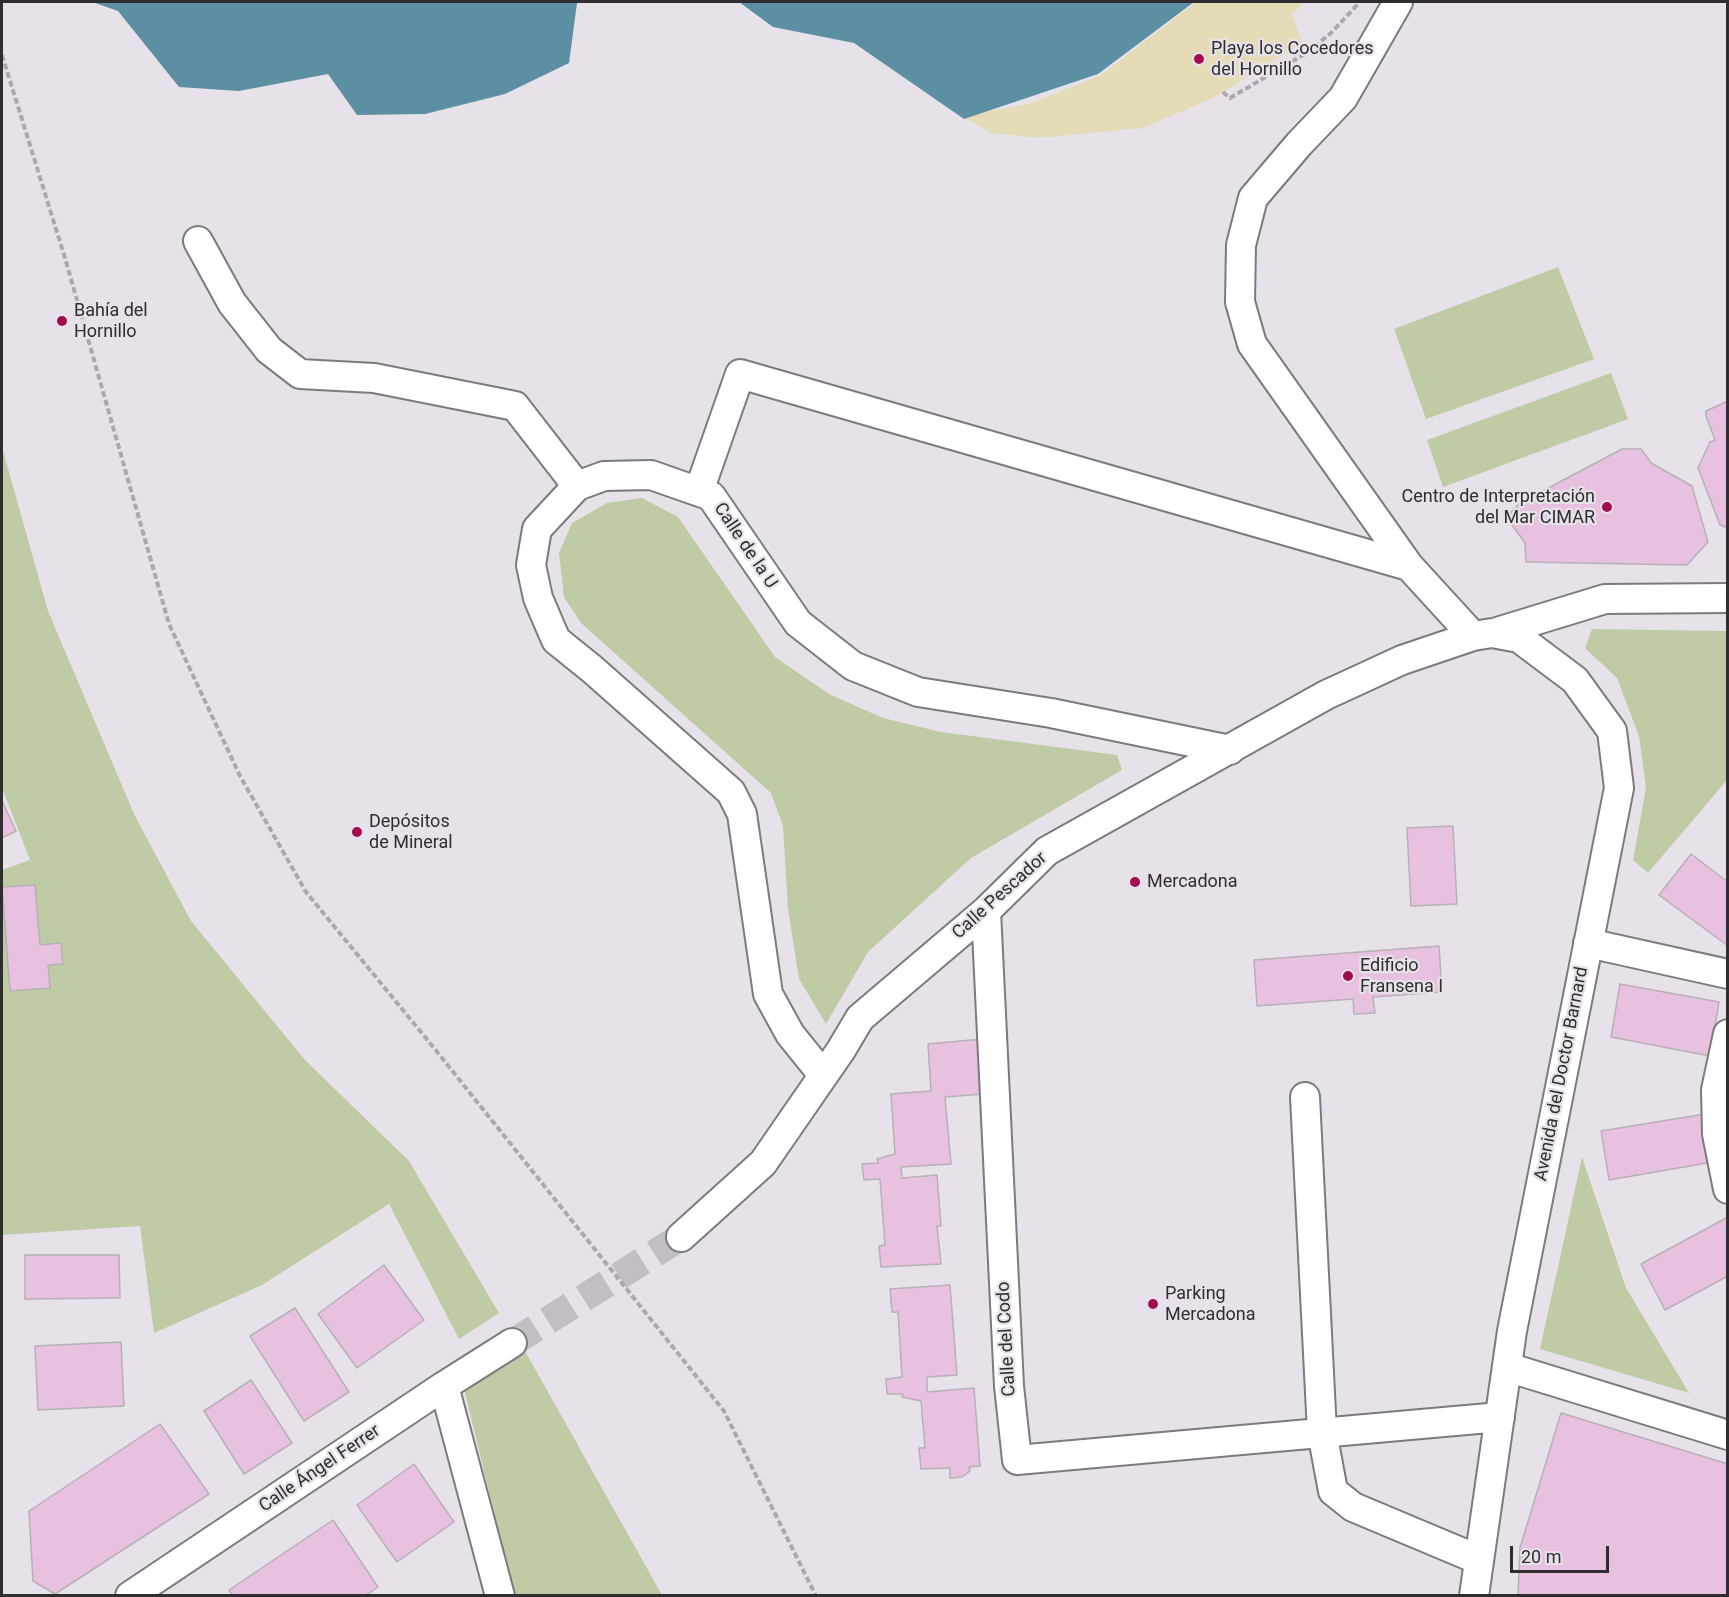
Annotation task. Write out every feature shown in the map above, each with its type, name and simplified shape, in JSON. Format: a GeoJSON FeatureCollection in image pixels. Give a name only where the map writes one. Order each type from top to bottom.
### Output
{"type":"FeatureCollection","features":[{"type":"Feature","properties":{"kind":"street"},"geometry":{"type":"LineString","coordinates":[[1398,2],[1343,98],[1299,144],[1253,198],[1241,245],[1240,302],[1252,344],[1409,566],[1482,634]]}},
{"type":"Feature","properties":{"kind":"street"},"geometry":{"type":"LineString","coordinates":[[198,241],[232,303],[269,350],[300,374],[374,378],[515,406],[576,486]]}},
{"type":"Feature","properties":{"kind":"street"},"geometry":{"type":"LineString","coordinates":[[699,491],[741,374],[1409,566]]}},
{"type":"Feature","properties":{"kind":"street","name":"Calle de la U"},"geometry":{"type":"LineString","coordinates":[[823,1075],[790,1034],[768,994],[741,814],[731,792],[601,676],[556,640],[538,598],[531,565],[537,529],[576,486],[604,476],[651,475],[711,496],[798,623],[853,666],[918,692],[1051,713],[1230,750]]}},
{"type":"Feature","properties":{"kind":"street","name":"Calle Pescador"},"geometry":{"type":"LineString","coordinates":[[681,1237],[762,1163],[842,1050],[860,1018],[986,911],[1047,851],[1326,695],[1402,660],[1482,634],[1605,599],[1728,598]]}},
{"type":"Feature","properties":{"kind":"street","name":"Avenida del Doctor Barnard"},"geometry":{"type":"LineString","coordinates":[[1474,1596],[1477,1559],[1512,1331],[1619,788],[1612,731],[1575,680],[1519,638],[1482,634]]}},
{"type":"Feature","properties":{"kind":"street","name":"Calle del Codo"},"geometry":{"type":"LineString","coordinates":[[986,911],[1009,1386],[1017,1460],[1500,1417]]}},
{"type":"Feature","properties":{"kind":"street"},"geometry":{"type":"LineString","coordinates":[[1588,943],[1728,974]]}},
{"type":"Feature","properties":{"kind":"street"},"geometry":{"type":"LineString","coordinates":[[1728,1034],[1716,1090],[1728,1189]]}},
{"type":"Feature","properties":{"kind":"street"},"geometry":{"type":"LineString","coordinates":[[1305,1097],[1323,1432],[1333,1491],[1353,1507],[1477,1559]]}},
{"type":"Feature","properties":{"kind":"street","name":"Calle Ángel Ferrer"},"geometry":{"type":"LineString","coordinates":[[130,1596],[512,1343]]}},
{"type":"Feature","properties":{"kind":"street"},"geometry":{"type":"LineString","coordinates":[[1507,1367],[1728,1435]]}},
{"type":"Feature","properties":{"kind":"street"},"geometry":{"type":"LineString","coordinates":[[444,1386],[500,1596]]}},
{"type":"Feature","properties":{"kind":"path"},"geometry":{"type":"LineString","coordinates":[[1223,92],[1230,98],[1286,67],[1331,33],[1361,2]]}},
{"type":"Feature","properties":{"kind":"path"},"geometry":{"type":"LineString","coordinates":[[2,55],[65,258],[170,624],[240,776],[306,892],[724,1411],[816,1596]]}},
{"type":"Feature","properties":{"kind":"green space"},"geometry":{"type":"Polygon","coordinates":[[[1558,267],[1594,359],[1426,419],[1394,329],[1558,267]]]}},
{"type":"Feature","properties":{"kind":"green space"},"geometry":{"type":"Polygon","coordinates":[[[1611,373],[1628,419],[1443,487],[1427,440],[1611,373]]]}},
{"type":"Feature","properties":{"kind":"green space"},"geometry":{"type":"Polygon","coordinates":[[[2,447],[48,611],[134,814],[191,921],[305,1060],[409,1161],[499,1313],[459,1339],[389,1204],[262,1285],[154,1333],[140,1226],[2,1235],[2,870],[30,860],[2,788],[2,447]]]}},
{"type":"Feature","properties":{"kind":"green space"},"geometry":{"type":"Polygon","coordinates":[[[642,498],[678,517],[775,657],[829,694],[883,718],[941,732],[1117,755],[1122,770],[971,858],[868,952],[826,1024],[799,979],[788,909],[783,826],[771,793],[581,623],[564,597],[559,553],[572,523],[607,503],[642,498]]]}},
{"type":"Feature","properties":{"kind":"green space"},"geometry":{"type":"Polygon","coordinates":[[[1592,629],[1727,631],[1727,780],[1648,873],[1633,860],[1646,788],[1639,736],[1617,678],[1585,648],[1592,629]]]}},
{"type":"Feature","properties":{"kind":"green space"},"geometry":{"type":"Polygon","coordinates":[[[1582,1157],[1626,1288],[1689,1393],[1540,1349],[1582,1157]]]}},
{"type":"Feature","properties":{"kind":"green space"},"geometry":{"type":"Polygon","coordinates":[[[525,1351],[662,1595],[514,1595],[464,1388],[525,1351]]]}},
{"type":"Feature","properties":{"kind":"sand","name":"Playa los Cocedores del Hornillo"},"geometry":{"type":"Polygon","coordinates":[[[1196,2],[1304,2],[1292,14],[1302,43],[1213,98],[1143,128],[1039,138],[991,133],[962,116],[1029,104],[1101,75],[1196,2]]]}},
{"type":"Feature","properties":{"kind":"water"},"geometry":{"type":"Polygon","coordinates":[[[92,2],[580,2],[577,3],[569,63],[505,94],[425,114],[357,115],[328,74],[239,91],[179,87],[118,11],[92,2]]]}},
{"type":"Feature","properties":{"kind":"water"},"geometry":{"type":"Polygon","coordinates":[[[739,2],[1194,2],[1098,74],[964,119],[854,43],[773,27],[739,2]]]}},
{"type":"Feature","properties":{"kind":"building"},"geometry":{"type":"Polygon","coordinates":[[[1728,401],[1728,528],[1720,525],[1698,468],[1710,442],[1715,440],[1706,411],[1728,401]]]}},
{"type":"Feature","properties":{"kind":"building","name":"Centro de Interpretación del Mar CIMAR"},"geometry":{"type":"Polygon","coordinates":[[[1622,449],[1641,449],[1651,463],[1692,486],[1708,542],[1687,565],[1526,562],[1525,543],[1512,525],[1511,512],[1520,503],[1622,449]]]}},
{"type":"Feature","properties":{"kind":"building"},"geometry":{"type":"Polygon","coordinates":[[[2,801],[16,831],[2,838],[2,801]]]}},
{"type":"Feature","properties":{"kind":"building"},"geometry":{"type":"Polygon","coordinates":[[[1453,826],[1457,904],[1411,906],[1407,828],[1453,826]]]}},
{"type":"Feature","properties":{"kind":"building"},"geometry":{"type":"Polygon","coordinates":[[[1691,854],[1728,882],[1728,946],[1659,895],[1691,854]]]}},
{"type":"Feature","properties":{"kind":"building"},"geometry":{"type":"Polygon","coordinates":[[[35,885],[40,945],[61,943],[63,964],[48,965],[50,988],[10,991],[2,887],[35,885]]]}},
{"type":"Feature","properties":{"kind":"building","name":"Edificio Fransena I"},"geometry":{"type":"Polygon","coordinates":[[[1439,946],[1442,992],[1373,997],[1375,1013],[1354,1014],[1353,999],[1257,1006],[1254,960],[1439,946]]]}},
{"type":"Feature","properties":{"kind":"building"},"geometry":{"type":"Polygon","coordinates":[[[1620,984],[1719,1002],[1710,1056],[1611,1037],[1620,984]]]}},
{"type":"Feature","properties":{"kind":"building"},"geometry":{"type":"Polygon","coordinates":[[[982,1039],[984,1094],[945,1097],[951,1164],[901,1167],[902,1178],[937,1175],[941,1226],[937,1226],[941,1264],[881,1267],[879,1246],[885,1245],[880,1179],[864,1180],[862,1164],[878,1163],[877,1159],[895,1154],[891,1094],[931,1091],[928,1044],[982,1039]]]}},
{"type":"Feature","properties":{"kind":"building"},"geometry":{"type":"Polygon","coordinates":[[[1705,1114],[1713,1162],[1609,1180],[1601,1131],[1705,1114]]]}},
{"type":"Feature","properties":{"kind":"building"},"geometry":{"type":"Polygon","coordinates":[[[1728,1217],[1728,1276],[1665,1310],[1641,1264],[1728,1217]]]}},
{"type":"Feature","properties":{"kind":"building"},"geometry":{"type":"Polygon","coordinates":[[[25,1255],[119,1255],[120,1298],[25,1299],[25,1255]]]}},
{"type":"Feature","properties":{"kind":"building"},"geometry":{"type":"Polygon","coordinates":[[[384,1265],[424,1320],[357,1368],[318,1314],[384,1265]]]}},
{"type":"Feature","properties":{"kind":"building"},"geometry":{"type":"Polygon","coordinates":[[[950,1285],[957,1375],[927,1377],[927,1392],[974,1388],[980,1466],[969,1467],[970,1471],[962,1477],[950,1478],[950,1468],[921,1469],[919,1448],[925,1448],[921,1401],[902,1397],[903,1394],[887,1394],[886,1379],[902,1377],[898,1312],[892,1312],[890,1289],[950,1285]]]}},
{"type":"Feature","properties":{"kind":"building"},"geometry":{"type":"Polygon","coordinates":[[[295,1308],[349,1392],[304,1421],[250,1336],[295,1308]]]}},
{"type":"Feature","properties":{"kind":"building"},"geometry":{"type":"Polygon","coordinates":[[[121,1342],[124,1406],[38,1410],[35,1346],[121,1342]]]}},
{"type":"Feature","properties":{"kind":"building"},"geometry":{"type":"Polygon","coordinates":[[[251,1380],[292,1443],[244,1474],[204,1411],[251,1380]]]}},
{"type":"Feature","properties":{"kind":"building"},"geometry":{"type":"Polygon","coordinates":[[[1561,1413],[1728,1464],[1728,1596],[1518,1596],[1520,1548],[1561,1413]]]}},
{"type":"Feature","properties":{"kind":"building"},"geometry":{"type":"Polygon","coordinates":[[[160,1424],[209,1494],[55,1594],[33,1581],[29,1511],[160,1424]]]}},
{"type":"Feature","properties":{"kind":"building"},"geometry":{"type":"Polygon","coordinates":[[[414,1464],[454,1522],[397,1562],[357,1505],[414,1464]]]}},
{"type":"Feature","properties":{"kind":"building"},"geometry":{"type":"Polygon","coordinates":[[[333,1520],[378,1587],[365,1596],[233,1596],[229,1590],[333,1520]]]}},
{"type":"Feature","properties":{"kind":"tunnel"},"geometry":{"type":"LineString","coordinates":[[512,1343],[681,1237]]}},
{"type":"Feature","properties":{"kind":"place","name":"Playa los Cocedores del Hornillo"},"geometry":{"type":"Point","coordinates":[1199,59]}},
{"type":"Feature","properties":{"kind":"place","name":"Bahía del Hornillo"},"geometry":{"type":"Point","coordinates":[62,321]}},
{"type":"Feature","properties":{"kind":"place","name":"Centro de Interpretación del Mar CIMAR"},"geometry":{"type":"Point","coordinates":[1607,507]}},
{"type":"Feature","properties":{"kind":"place","name":"Depósitos de Mineral"},"geometry":{"type":"Point","coordinates":[357,832]}},
{"type":"Feature","properties":{"kind":"place","name":"Mercadona"},"geometry":{"type":"Point","coordinates":[1135,882]}},
{"type":"Feature","properties":{"kind":"place","name":"Edificio Fransena I"},"geometry":{"type":"Point","coordinates":[1348,976]}},
{"type":"Feature","properties":{"kind":"place","name":"Parking Mercadona"},"geometry":{"type":"Point","coordinates":[1153,1304]}}]}
